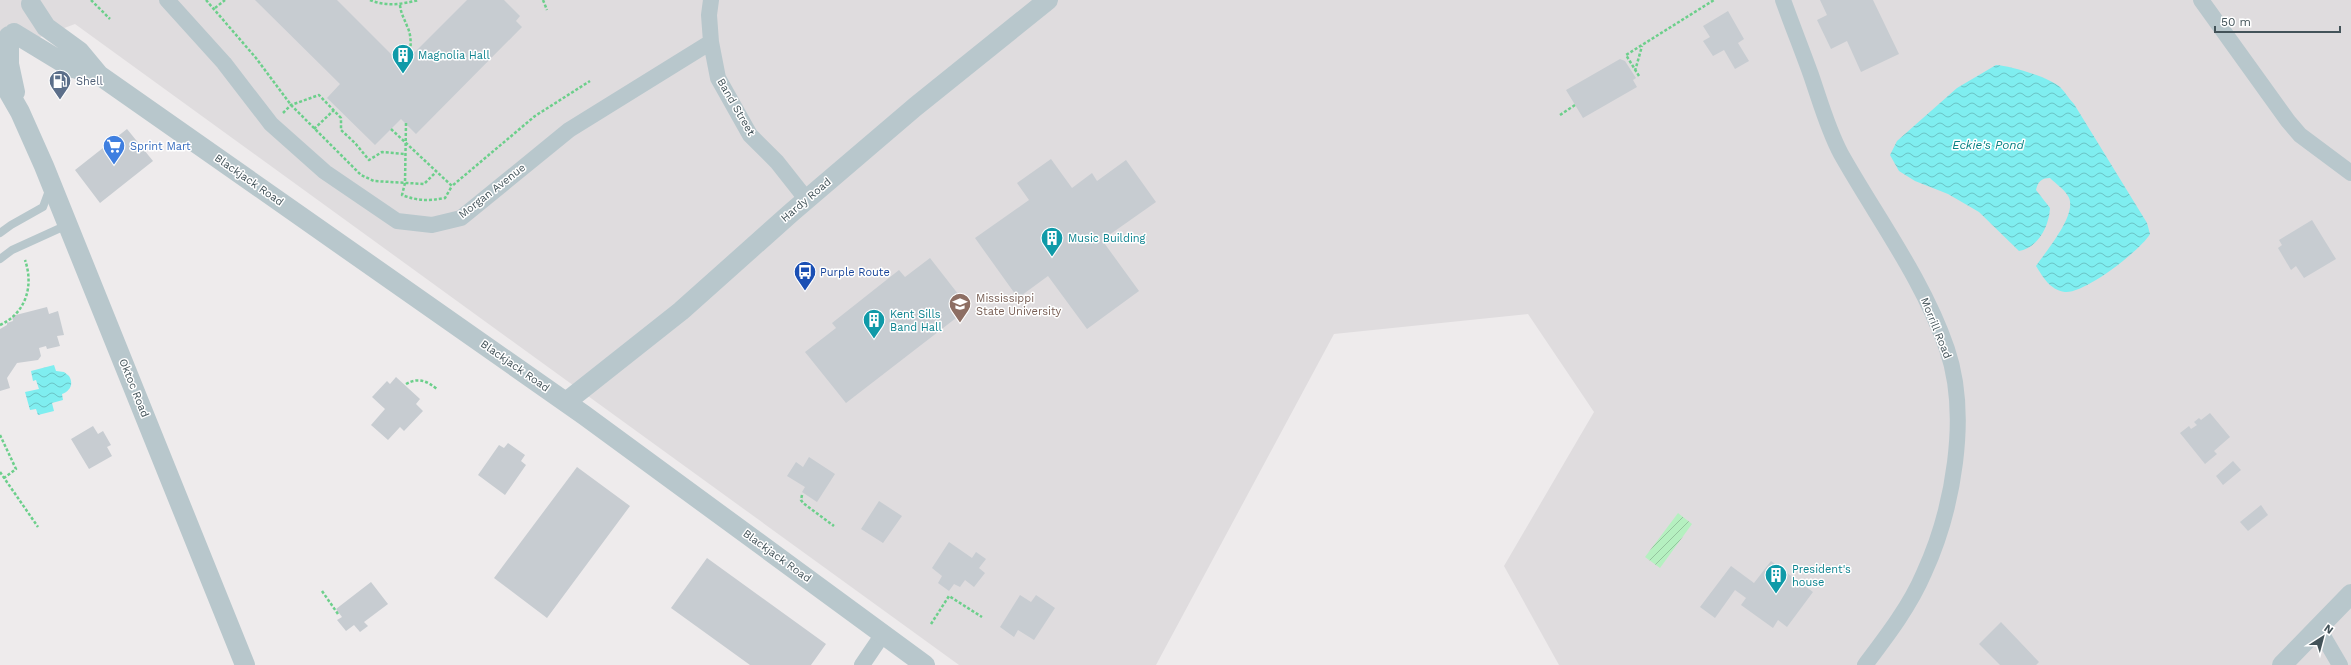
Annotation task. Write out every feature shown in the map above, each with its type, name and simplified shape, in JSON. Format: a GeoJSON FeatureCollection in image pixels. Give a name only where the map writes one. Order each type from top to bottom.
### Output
{"type":"FeatureCollection","features":[{"type":"Feature","properties":{"kind":"street","name":"Morgan Avenue"},"geometry":{"type":"LineString","coordinates":[[167,0],[224,63],[271,124],[325,172],[397,221],[432,225],[461,218],[569,130],[711,42]]}},
{"type":"Feature","properties":{"kind":"street"},"geometry":{"type":"LineString","coordinates":[[711,0],[709,15],[711,42]]}},
{"type":"Feature","properties":{"kind":"street","name":"Hardy Road"},"geometry":{"type":"LineString","coordinates":[[566,402],[682,312],[807,200],[915,107],[1048,0]]}},
{"type":"Feature","properties":{"kind":"street","name":"Morrill Road"},"geometry":{"type":"LineString","coordinates":[[1783,0],[1817,95],[1840,152],[1916,278],[1948,350],[1959,402],[1957,455],[1947,507],[1924,573],[1891,631],[1865,665]]}},
{"type":"Feature","properties":{"kind":"street"},"geometry":{"type":"LineString","coordinates":[[2201,0],[2288,121],[2305,139],[2351,173]]}},
{"type":"Feature","properties":{"kind":"street","name":"Blackjack Road"},"geometry":{"type":"LineString","coordinates":[[31,2],[24,24],[7,36],[70,67],[99,75]]}},
{"type":"Feature","properties":{"kind":"street","name":"Blackjack Road"},"geometry":{"type":"LineString","coordinates":[[31,2],[46,27],[79,51],[99,75],[566,402],[925,665]]}},
{"type":"Feature","properties":{"kind":"street","name":"Oktoc Road"},"geometry":{"type":"LineString","coordinates":[[7,36],[9,64],[20,112]]}},
{"type":"Feature","properties":{"kind":"street","name":"Band Street"},"geometry":{"type":"LineString","coordinates":[[711,42],[718,78],[750,135],[776,162],[807,200]]}},
{"type":"Feature","properties":{"kind":"street","name":"Oktoc Road"},"geometry":{"type":"LineString","coordinates":[[0,77],[20,112],[156,440],[245,665]]}},
{"type":"Feature","properties":{"kind":"street"},"geometry":{"type":"LineString","coordinates":[[2282,665],[2319,629],[2351,594]]}},
{"type":"Feature","properties":{"kind":"street"},"geometry":{"type":"LineString","coordinates":[[2319,629],[2340,665]]}},
{"type":"Feature","properties":{"kind":"street"},"geometry":{"type":"LineString","coordinates":[[862,665],[883,634]]}},
{"type":"Feature","properties":{"kind":"lane"},"geometry":{"type":"LineString","coordinates":[[0,233],[43,207],[50,185]]}},
{"type":"Feature","properties":{"kind":"lane"},"geometry":{"type":"LineString","coordinates":[[0,259],[12,250],[67,225]]}},
{"type":"Feature","properties":{"kind":"path"},"geometry":{"type":"LineString","coordinates":[[92,0],[110,19]]}},
{"type":"Feature","properties":{"kind":"path"},"geometry":{"type":"LineString","coordinates":[[206,0],[215,8],[291,105],[360,175],[374,181],[424,184],[436,172]]}},
{"type":"Feature","properties":{"kind":"path"},"geometry":{"type":"LineString","coordinates":[[215,8],[225,0]]}},
{"type":"Feature","properties":{"kind":"path"},"geometry":{"type":"LineString","coordinates":[[370,0],[400,5],[419,0]]}},
{"type":"Feature","properties":{"kind":"path"},"geometry":{"type":"LineString","coordinates":[[542,0],[548,10]]}},
{"type":"Feature","properties":{"kind":"path"},"geometry":{"type":"LineString","coordinates":[[1639,76],[1626,55],[1714,0]]}},
{"type":"Feature","properties":{"kind":"path"},"geometry":{"type":"LineString","coordinates":[[400,5],[401,16],[410,35],[411,46],[409,58]]}},
{"type":"Feature","properties":{"kind":"path"},"geometry":{"type":"LineString","coordinates":[[1635,71],[1642,45]]}},
{"type":"Feature","properties":{"kind":"path"},"geometry":{"type":"LineString","coordinates":[[406,123],[405,183],[402,195],[416,200],[430,201],[445,198],[452,186],[535,116],[590,81]]}},
{"type":"Feature","properties":{"kind":"path"},"geometry":{"type":"LineString","coordinates":[[278,118],[291,105],[319,95],[341,118],[341,130],[360,148],[369,160],[382,152],[405,154]]}},
{"type":"Feature","properties":{"kind":"path"},"geometry":{"type":"LineString","coordinates":[[1560,115],[1576,105]]}},
{"type":"Feature","properties":{"kind":"path"},"geometry":{"type":"LineString","coordinates":[[314,129],[334,110]]}},
{"type":"Feature","properties":{"kind":"path"},"geometry":{"type":"LineString","coordinates":[[391,129],[452,186]]}},
{"type":"Feature","properties":{"kind":"path"},"geometry":{"type":"LineString","coordinates":[[0,325],[14,316],[22,306],[28,293],[29,281],[25,260]]}},
{"type":"Feature","properties":{"kind":"path"},"geometry":{"type":"LineString","coordinates":[[406,384],[414,380],[423,380],[437,389]]}},
{"type":"Feature","properties":{"kind":"path"},"geometry":{"type":"LineString","coordinates":[[0,436],[16,469],[4,478]]}},
{"type":"Feature","properties":{"kind":"path"},"geometry":{"type":"LineString","coordinates":[[0,472],[38,527]]}},
{"type":"Feature","properties":{"kind":"path"},"geometry":{"type":"LineString","coordinates":[[802,495],[801,500],[803,503],[834,526]]}},
{"type":"Feature","properties":{"kind":"path"},"geometry":{"type":"LineString","coordinates":[[322,591],[338,614]]}},
{"type":"Feature","properties":{"kind":"path"},"geometry":{"type":"LineString","coordinates":[[931,624],[949,596],[982,617]]}},
{"type":"Feature","properties":{"kind":"shaded area","name":"Mississippi State University"},"geometry":{"type":"Polygon","coordinates":[[[0,0],[2351,0],[2351,665],[1559,665],[1504,566],[1594,412],[1528,314],[1334,334],[1156,665],[959,665],[75,24],[0,52],[0,0]]]}},
{"type":"Feature","properties":{"kind":"green space"},"geometry":{"type":"Polygon","coordinates":[[[1678,513],[1692,524],[1660,568],[1645,557],[1678,513]]]}},
{"type":"Feature","properties":{"kind":"water","name":"Eckie's Pond"},"geometry":{"type":"Polygon","coordinates":[[[1996,65],[2011,67],[2047,79],[2060,87],[2074,104],[2147,223],[2150,234],[2135,251],[2098,279],[2074,291],[2065,292],[2055,289],[2041,274],[2036,266],[2060,232],[2069,212],[2070,203],[2068,196],[2050,178],[2041,181],[2036,190],[2050,208],[2048,222],[2042,235],[2032,245],[2019,251],[1979,212],[1948,194],[1915,181],[1899,171],[1890,155],[1897,141],[1957,88],[1996,65]]]}},
{"type":"Feature","properties":{"kind":"water"},"geometry":{"type":"Polygon","coordinates":[[[54,365],[56,371],[64,372],[69,376],[71,384],[69,389],[62,394],[63,400],[52,403],[54,411],[38,415],[36,409],[30,410],[25,392],[39,389],[36,380],[33,381],[31,371],[54,365]]]}},
{"type":"Feature","properties":{"kind":"building","name":"Magnolia Hall"},"geometry":{"type":"Polygon","coordinates":[[[255,0],[337,0],[402,65],[467,0],[504,0],[520,16],[516,21],[522,27],[416,134],[401,119],[375,145],[327,98],[340,84],[255,0]]]}},
{"type":"Feature","properties":{"kind":"building"},"geometry":{"type":"Polygon","coordinates":[[[1820,0],[1873,0],[1899,54],[1861,72],[1847,41],[1831,49],[1817,20],[1827,15],[1820,0]]]}},
{"type":"Feature","properties":{"kind":"building"},"geometry":{"type":"Polygon","coordinates":[[[1728,11],[1744,39],[1738,43],[1749,61],[1735,69],[1724,50],[1713,56],[1703,41],[1710,37],[1703,26],[1728,11]]]}},
{"type":"Feature","properties":{"kind":"building"},"geometry":{"type":"Polygon","coordinates":[[[1620,59],[1625,61],[1636,78],[1633,80],[1637,87],[1583,118],[1566,90],[1620,59]]]}},
{"type":"Feature","properties":{"kind":"building","name":"Sprint Mart"},"geometry":{"type":"Polygon","coordinates":[[[127,129],[153,161],[100,203],[75,170],[127,129]]]}},
{"type":"Feature","properties":{"kind":"building","name":"Music Building"},"geometry":{"type":"Polygon","coordinates":[[[1051,159],[1072,188],[1092,173],[1097,181],[1126,160],[1156,202],[1102,240],[1139,291],[1087,329],[1048,276],[1018,298],[975,238],[1029,200],[1017,183],[1051,159]]]}},
{"type":"Feature","properties":{"kind":"building"},"geometry":{"type":"Polygon","coordinates":[[[2312,220],[2336,259],[2304,278],[2296,266],[2291,270],[2278,248],[2282,245],[2279,240],[2312,220]]]}},
{"type":"Feature","properties":{"kind":"building","name":"Kent Sills Band Hall"},"geometry":{"type":"Polygon","coordinates":[[[930,258],[969,308],[846,403],[805,352],[836,328],[832,323],[899,270],[905,277],[930,258]]]}},
{"type":"Feature","properties":{"kind":"building"},"geometry":{"type":"Polygon","coordinates":[[[47,307],[49,314],[58,311],[64,335],[57,336],[60,346],[47,349],[46,346],[39,348],[41,356],[38,360],[17,363],[7,378],[10,388],[0,391],[0,329],[7,325],[7,323],[13,321],[12,316],[47,307]]]}},
{"type":"Feature","properties":{"kind":"building"},"geometry":{"type":"Polygon","coordinates":[[[396,377],[420,399],[416,404],[423,411],[404,431],[400,427],[388,440],[371,425],[385,409],[372,397],[387,381],[390,384],[396,377]]]}},
{"type":"Feature","properties":{"kind":"building"},"geometry":{"type":"Polygon","coordinates":[[[2210,413],[2230,437],[2214,451],[2217,454],[2205,464],[2180,433],[2189,426],[2191,429],[2197,425],[2194,422],[2199,418],[2201,420],[2210,413]]]}},
{"type":"Feature","properties":{"kind":"building"},"geometry":{"type":"Polygon","coordinates":[[[93,426],[98,434],[103,431],[111,445],[107,447],[112,456],[89,469],[71,439],[93,426]]]}},
{"type":"Feature","properties":{"kind":"building"},"geometry":{"type":"Polygon","coordinates":[[[508,443],[525,455],[521,461],[526,465],[505,495],[478,475],[499,445],[504,448],[508,443]]]}},
{"type":"Feature","properties":{"kind":"building"},"geometry":{"type":"Polygon","coordinates":[[[809,457],[835,474],[817,502],[802,492],[805,487],[787,476],[796,462],[803,467],[809,457]]]}},
{"type":"Feature","properties":{"kind":"building"},"geometry":{"type":"Polygon","coordinates":[[[2233,461],[2241,470],[2223,485],[2216,476],[2233,461]]]}},
{"type":"Feature","properties":{"kind":"building"},"geometry":{"type":"Polygon","coordinates":[[[577,467],[630,506],[547,618],[494,578],[577,467]]]}},
{"type":"Feature","properties":{"kind":"building"},"geometry":{"type":"Polygon","coordinates":[[[879,501],[902,516],[883,543],[861,529],[879,501]]]}},
{"type":"Feature","properties":{"kind":"building"},"geometry":{"type":"Polygon","coordinates":[[[2261,505],[2268,515],[2248,531],[2240,522],[2261,505]]]}},
{"type":"Feature","properties":{"kind":"building"},"geometry":{"type":"Polygon","coordinates":[[[949,542],[972,558],[976,552],[986,559],[979,568],[985,573],[974,587],[965,580],[960,587],[954,584],[949,591],[938,583],[942,576],[932,568],[949,542]]]}},
{"type":"Feature","properties":{"kind":"building"},"geometry":{"type":"Polygon","coordinates":[[[707,558],[826,644],[811,665],[750,665],[671,608],[707,558]]]}},
{"type":"Feature","properties":{"kind":"building","name":"President's house"},"geometry":{"type":"Polygon","coordinates":[[[1771,561],[1813,592],[1787,627],[1778,620],[1773,628],[1741,605],[1746,598],[1735,590],[1715,618],[1700,607],[1731,566],[1754,583],[1771,561]]]}},
{"type":"Feature","properties":{"kind":"building"},"geometry":{"type":"Polygon","coordinates":[[[371,582],[388,604],[364,622],[368,626],[360,632],[354,625],[346,631],[337,620],[342,617],[336,609],[371,582]]]}},
{"type":"Feature","properties":{"kind":"building"},"geometry":{"type":"Polygon","coordinates":[[[1020,595],[1031,602],[1036,595],[1055,608],[1034,640],[1018,630],[1014,637],[1000,627],[1020,595]]]}},
{"type":"Feature","properties":{"kind":"building"},"geometry":{"type":"Polygon","coordinates":[[[2001,622],[2039,662],[2036,665],[2000,665],[1979,644],[2001,622]]]}},
{"type":"Feature","properties":{"kind":"place","name":"Magnolia Hall"},"geometry":{"type":"Point","coordinates":[403,74]}},
{"type":"Feature","properties":{"kind":"place","name":"Shell"},"geometry":{"type":"Point","coordinates":[60,100]}},
{"type":"Feature","properties":{"kind":"place","name":"Sprint Mart"},"geometry":{"type":"Point","coordinates":[114,166]}},
{"type":"Feature","properties":{"kind":"place","name":"Music Building"},"geometry":{"type":"Point","coordinates":[1052,258]}},
{"type":"Feature","properties":{"kind":"place","name":"Purple Route"},"geometry":{"type":"Point","coordinates":[805,292]}},
{"type":"Feature","properties":{"kind":"place","name":"Mississippi State University"},"geometry":{"type":"Point","coordinates":[960,324]}},
{"type":"Feature","properties":{"kind":"place","name":"Kent Sills Band Hall"},"geometry":{"type":"Point","coordinates":[874,340]}},
{"type":"Feature","properties":{"kind":"place","name":"President's house"},"geometry":{"type":"Point","coordinates":[1776,594]}}]}
